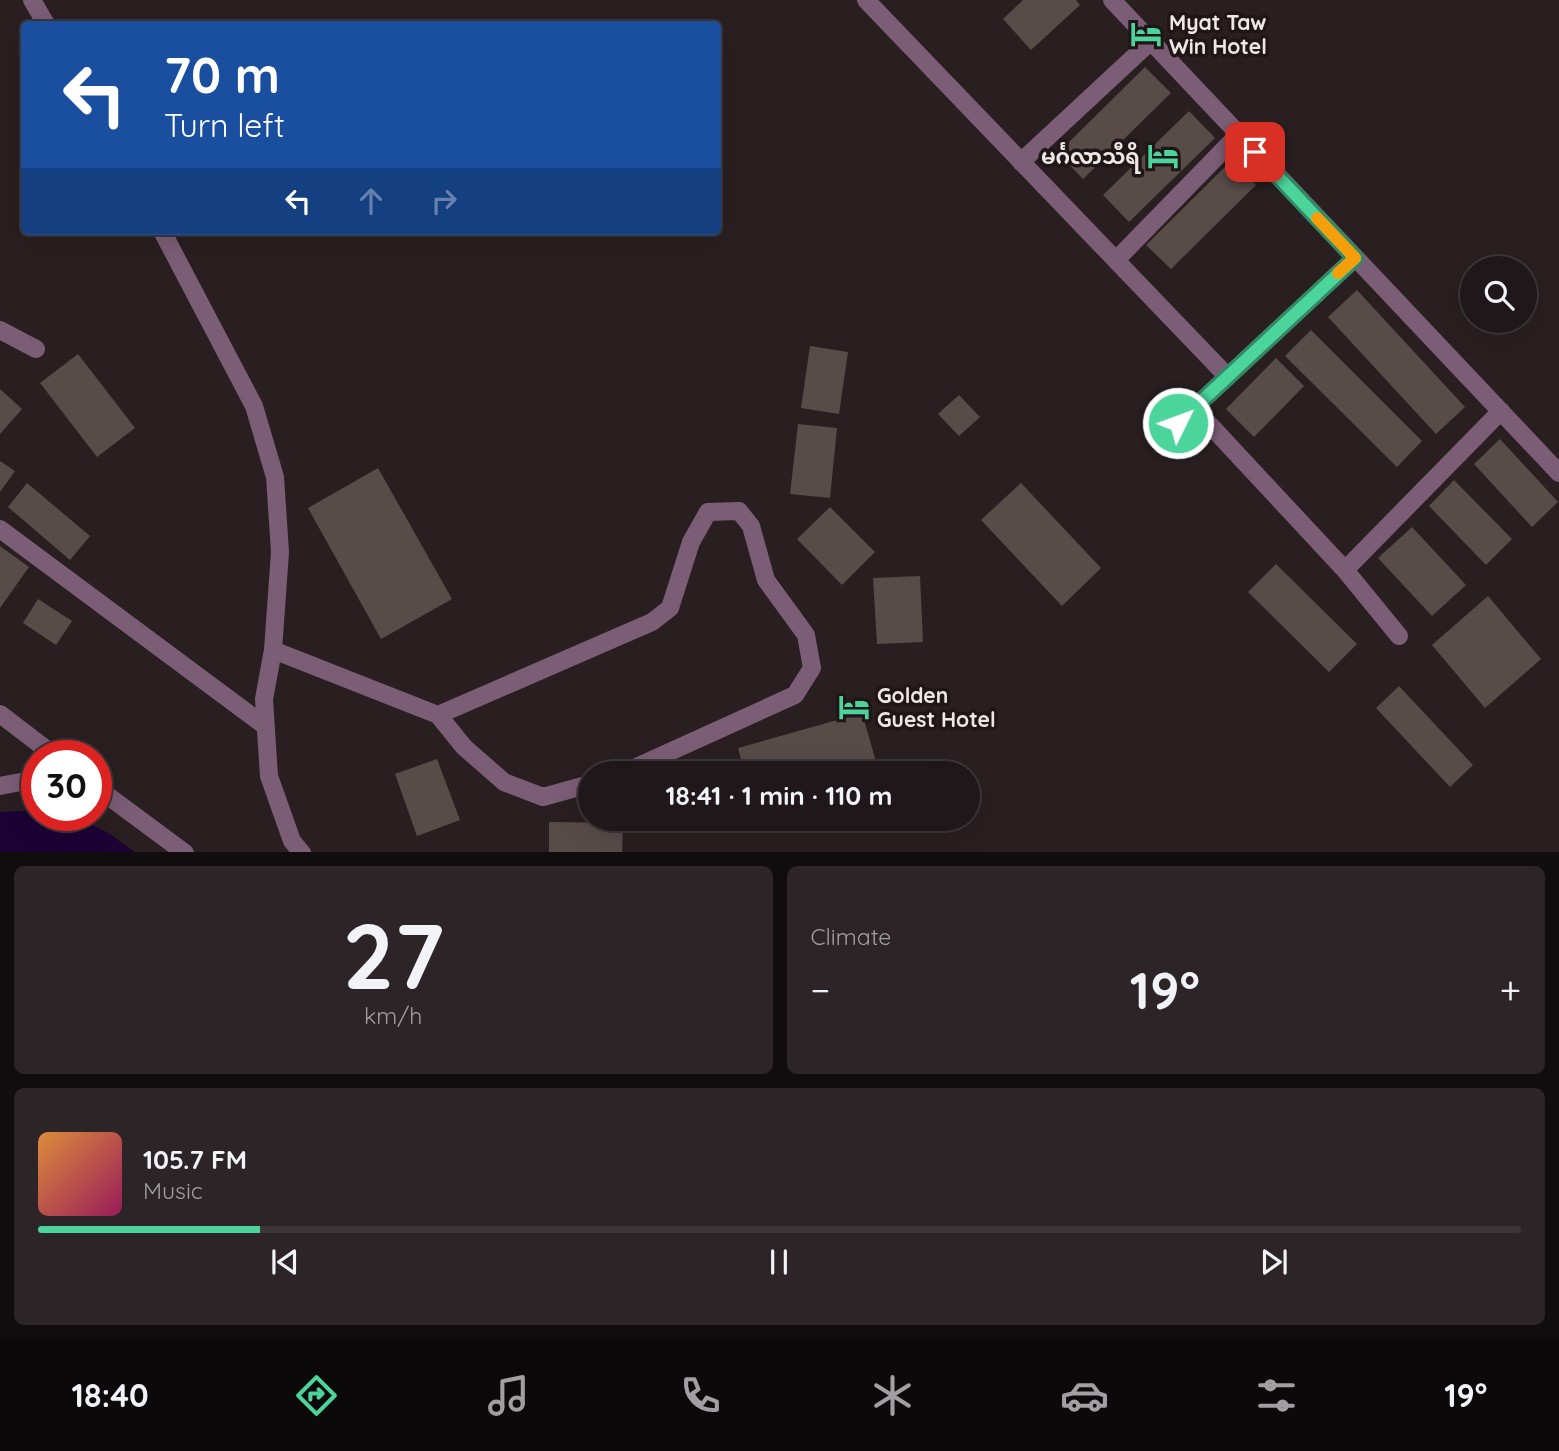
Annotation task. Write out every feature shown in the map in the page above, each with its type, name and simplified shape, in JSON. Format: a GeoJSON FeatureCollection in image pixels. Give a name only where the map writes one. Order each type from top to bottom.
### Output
{"type":"FeatureCollection","features":[{"type":"Feature","properties":{"kind":"street"},"geometry":{"type":"LineString","coordinates":[[32,0],[45,21]]}},
{"type":"Feature","properties":{"kind":"street"},"geometry":{"type":"LineString","coordinates":[[866,0],[1227,376]]}},
{"type":"Feature","properties":{"kind":"street"},"geometry":{"type":"LineString","coordinates":[[1112,0],[1559,473]]}},
{"type":"Feature","properties":{"kind":"street"},"geometry":{"type":"LineString","coordinates":[[1021,162],[1151,41]]}},
{"type":"Feature","properties":{"kind":"street"},"geometry":{"type":"LineString","coordinates":[[1115,260],[1238,135]]}},
{"type":"Feature","properties":{"kind":"street"},"geometry":{"type":"LineString","coordinates":[[164,235],[254,406],[275,477],[280,552],[273,650],[264,699],[265,726],[269,776],[292,841],[302,852]]}},
{"type":"Feature","properties":{"kind":"street"},"geometry":{"type":"LineString","coordinates":[[1178,423],[1355,258]]}},
{"type":"Feature","properties":{"kind":"street"},"geometry":{"type":"LineString","coordinates":[[0,330],[36,349]]}},
{"type":"Feature","properties":{"kind":"street"},"geometry":{"type":"LineString","coordinates":[[1195,409],[1345,570],[1399,636]]}},
{"type":"Feature","properties":{"kind":"street"},"geometry":{"type":"LineString","coordinates":[[1345,570],[1500,411]]}},
{"type":"Feature","properties":{"kind":"street"},"geometry":{"type":"LineString","coordinates":[[438,715],[652,622],[670,608],[691,542],[708,512],[739,511],[751,526],[766,580],[806,635],[812,668],[794,695],[649,761]]}},
{"type":"Feature","properties":{"kind":"street"},"geometry":{"type":"LineString","coordinates":[[0,529],[265,726]]}},
{"type":"Feature","properties":{"kind":"street"},"geometry":{"type":"LineString","coordinates":[[273,650],[438,715],[464,747],[504,782],[543,797],[578,787]]}},
{"type":"Feature","properties":{"kind":"street"},"geometry":{"type":"LineString","coordinates":[[0,714],[34,740]]}},
{"type":"Feature","properties":{"kind":"street"},"geometry":{"type":"LineString","coordinates":[[0,786],[21,782]]}},
{"type":"Feature","properties":{"kind":"street"},"geometry":{"type":"LineString","coordinates":[[112,799],[185,852]]}},
{"type":"Feature","properties":{"kind":"shaded area"},"geometry":{"type":"Polygon","coordinates":[[[21,811],[21,831],[104,831],[135,852],[0,852],[0,812],[21,811]]]}},
{"type":"Feature","properties":{"kind":"building"},"geometry":{"type":"Polygon","coordinates":[[[1023,0],[1076,0],[1080,5],[1031,50],[1003,19],[1023,0]]]}},
{"type":"Feature","properties":{"kind":"building"},"geometry":{"type":"Polygon","coordinates":[[[1145,67],[1171,93],[1083,179],[1058,153],[1145,67]]]}},
{"type":"Feature","properties":{"kind":"building"},"geometry":{"type":"Polygon","coordinates":[[[1189,111],[1215,138],[1129,222],[1103,195],[1189,111]]]}},
{"type":"Feature","properties":{"kind":"building"},"geometry":{"type":"Polygon","coordinates":[[[1232,160],[1256,185],[1171,269],[1146,245],[1232,160]]]}},
{"type":"Feature","properties":{"kind":"building"},"geometry":{"type":"Polygon","coordinates":[[[1357,290],[1465,407],[1436,434],[1328,317],[1357,290]]]}},
{"type":"Feature","properties":{"kind":"building"},"geometry":{"type":"Polygon","coordinates":[[[1311,330],[1422,441],[1397,467],[1285,356],[1311,330]]]}},
{"type":"Feature","properties":{"kind":"building"},"geometry":{"type":"Polygon","coordinates":[[[810,346],[848,352],[839,414],[801,408],[810,346]]]}},
{"type":"Feature","properties":{"kind":"building"},"geometry":{"type":"Polygon","coordinates":[[[78,354],[135,428],[97,457],[40,383],[78,354]]]}},
{"type":"Feature","properties":{"kind":"building"},"geometry":{"type":"Polygon","coordinates":[[[1276,358],[1304,386],[1254,437],[1226,409],[1276,358]]]}},
{"type":"Feature","properties":{"kind":"building"},"geometry":{"type":"Polygon","coordinates":[[[0,389],[22,409],[0,434],[0,389]]]}},
{"type":"Feature","properties":{"kind":"building"},"geometry":{"type":"Polygon","coordinates":[[[959,395],[980,417],[959,436],[938,414],[959,395]]]}},
{"type":"Feature","properties":{"kind":"building"},"geometry":{"type":"Polygon","coordinates":[[[798,424],[837,428],[830,498],[790,494],[798,424]]]}},
{"type":"Feature","properties":{"kind":"building"},"geometry":{"type":"Polygon","coordinates":[[[1500,439],[1558,502],[1532,527],[1474,464],[1500,439]]]}},
{"type":"Feature","properties":{"kind":"building"},"geometry":{"type":"Polygon","coordinates":[[[0,461],[15,471],[0,492],[0,461]]]}},
{"type":"Feature","properties":{"kind":"building"},"geometry":{"type":"Polygon","coordinates":[[[378,468],[452,599],[381,639],[308,508],[378,468]]]}},
{"type":"Feature","properties":{"kind":"building"},"geometry":{"type":"Polygon","coordinates":[[[1454,480],[1512,539],[1486,565],[1429,506],[1454,480]]]}},
{"type":"Feature","properties":{"kind":"building"},"geometry":{"type":"Polygon","coordinates":[[[27,483],[90,536],[70,560],[8,507],[27,483]]]}},
{"type":"Feature","properties":{"kind":"building"},"geometry":{"type":"Polygon","coordinates":[[[1021,483],[1101,568],[1062,606],[981,520],[1021,483]]]}},
{"type":"Feature","properties":{"kind":"building"},"geometry":{"type":"Polygon","coordinates":[[[830,507],[875,552],[842,585],[797,539],[830,507]]]}},
{"type":"Feature","properties":{"kind":"building"},"geometry":{"type":"Polygon","coordinates":[[[1412,527],[1466,585],[1432,616],[1378,558],[1412,527]]]}},
{"type":"Feature","properties":{"kind":"building"},"geometry":{"type":"Polygon","coordinates":[[[0,546],[29,567],[0,608],[0,546]]]}},
{"type":"Feature","properties":{"kind":"building"},"geometry":{"type":"Polygon","coordinates":[[[1276,564],[1357,644],[1329,672],[1248,592],[1276,564]]]}},
{"type":"Feature","properties":{"kind":"building"},"geometry":{"type":"Polygon","coordinates":[[[920,576],[923,642],[877,644],[873,578],[920,576]]]}},
{"type":"Feature","properties":{"kind":"building"},"geometry":{"type":"Polygon","coordinates":[[[1488,596],[1541,659],[1485,708],[1432,645],[1488,596]]]}},
{"type":"Feature","properties":{"kind":"building"},"geometry":{"type":"Polygon","coordinates":[[[38,599],[72,621],[56,645],[23,623],[38,599]]]}},
{"type":"Feature","properties":{"kind":"building"},"geometry":{"type":"Polygon","coordinates":[[[1399,686],[1473,765],[1450,787],[1376,708],[1399,686]]]}},
{"type":"Feature","properties":{"kind":"building"},"geometry":{"type":"Polygon","coordinates":[[[862,713],[876,761],[742,761],[738,748],[862,713]]]}},
{"type":"Feature","properties":{"kind":"building"},"geometry":{"type":"Polygon","coordinates":[[[437,759],[460,820],[417,836],[395,774],[437,759]]]}},
{"type":"Feature","properties":{"kind":"building"},"geometry":{"type":"Polygon","coordinates":[[[549,822],[578,822],[578,831],[623,831],[622,852],[549,852],[549,822]]]}},
{"type":"Feature","properties":{"kind":"slow traffic"},"geometry":{"type":"LineString","coordinates":[[1317,218],[1355,258],[1338,273]]}},
{"type":"Feature","properties":{"kind":"place","name":"Myat Taw Win Hotel"},"geometry":{"type":"Point","coordinates":[1146,34]}},
{"type":"Feature","properties":{"kind":"place","name":"မင်္ဂလာသီရိ"},"geometry":{"type":"Point","coordinates":[1163,156]}},
{"type":"Feature","properties":{"kind":"place","name":"Golden Guest Hotel"},"geometry":{"type":"Point","coordinates":[854,707]}},
{"type":"Feature","properties":{"kind":"route"},"geometry":{"type":"LineString","coordinates":[[1178,423],[1355,258],[1255,152]]}}]}
